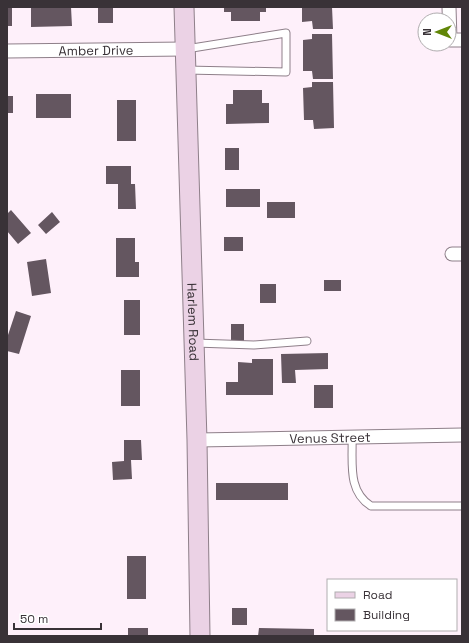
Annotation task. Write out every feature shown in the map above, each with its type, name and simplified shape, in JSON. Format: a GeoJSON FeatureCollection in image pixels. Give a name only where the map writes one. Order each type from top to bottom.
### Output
{"type":"FeatureCollection","features":[{"type":"Feature","properties":{"kind":"main road","name":"Harlem Road"},"geometry":{"type":"LineString","coordinates":[[184,7],[198,440],[200,636]]}},
{"type":"Feature","properties":{"kind":"street","name":"Amber Drive"},"geometry":{"type":"LineString","coordinates":[[7,51],[185,49]]}},
{"type":"Feature","properties":{"kind":"street","name":"Venus Street"},"geometry":{"type":"LineString","coordinates":[[198,440],[462,435]]}},
{"type":"Feature","properties":{"kind":"lane"},"geometry":{"type":"LineString","coordinates":[[185,49],[286,33],[286,72],[186,70]]}},
{"type":"Feature","properties":{"kind":"lane"},"geometry":{"type":"LineString","coordinates":[[195,343],[254,345],[307,341]]}},
{"type":"Feature","properties":{"kind":"lane"},"geometry":{"type":"LineString","coordinates":[[352,437],[353,478],[356,492],[361,500],[371,506],[462,506]]}},
{"type":"Feature","properties":{"kind":"building"},"geometry":{"type":"Polygon","coordinates":[[[7,7],[12,7],[12,26],[7,26],[7,7]]]}},
{"type":"Feature","properties":{"kind":"building"},"geometry":{"type":"Polygon","coordinates":[[[31,7],[71,7],[72,26],[31,27],[31,7]]]}},
{"type":"Feature","properties":{"kind":"building"},"geometry":{"type":"Polygon","coordinates":[[[98,7],[113,7],[113,23],[98,23],[98,7]]]}},
{"type":"Feature","properties":{"kind":"building"},"geometry":{"type":"Polygon","coordinates":[[[224,7],[266,7],[266,12],[260,12],[260,21],[231,21],[231,12],[224,12],[224,7]]]}},
{"type":"Feature","properties":{"kind":"building"},"geometry":{"type":"Polygon","coordinates":[[[302,7],[332,7],[333,29],[313,29],[312,21],[302,22],[302,7]]]}},
{"type":"Feature","properties":{"kind":"building"},"geometry":{"type":"Polygon","coordinates":[[[312,34],[332,34],[333,79],[313,79],[312,71],[303,71],[303,40],[312,39],[312,34]]]}},
{"type":"Feature","properties":{"kind":"building"},"geometry":{"type":"Polygon","coordinates":[[[312,82],[333,82],[334,128],[314,129],[313,120],[304,120],[303,88],[312,87],[312,82]]]}},
{"type":"Feature","properties":{"kind":"building"},"geometry":{"type":"Polygon","coordinates":[[[233,90],[262,90],[262,103],[269,103],[269,123],[226,124],[226,104],[233,104],[233,90]]]}},
{"type":"Feature","properties":{"kind":"building"},"geometry":{"type":"Polygon","coordinates":[[[36,94],[71,94],[71,118],[36,118],[36,94]]]}},
{"type":"Feature","properties":{"kind":"building"},"geometry":{"type":"Polygon","coordinates":[[[7,96],[13,96],[13,113],[7,113],[7,96]]]}},
{"type":"Feature","properties":{"kind":"building"},"geometry":{"type":"Polygon","coordinates":[[[117,100],[136,100],[136,141],[117,141],[117,100]]]}},
{"type":"Feature","properties":{"kind":"building"},"geometry":{"type":"Polygon","coordinates":[[[225,148],[239,148],[239,170],[225,170],[225,148]]]}},
{"type":"Feature","properties":{"kind":"building"},"geometry":{"type":"Polygon","coordinates":[[[106,166],[131,166],[131,184],[135,184],[136,209],[118,209],[118,184],[106,184],[106,166]]]}},
{"type":"Feature","properties":{"kind":"building"},"geometry":{"type":"Polygon","coordinates":[[[226,189],[260,189],[260,207],[226,207],[226,189]]]}},
{"type":"Feature","properties":{"kind":"building"},"geometry":{"type":"Polygon","coordinates":[[[267,202],[295,202],[295,218],[267,218],[267,202]]]}},
{"type":"Feature","properties":{"kind":"building"},"geometry":{"type":"Polygon","coordinates":[[[11,210],[31,233],[18,244],[7,231],[7,214],[11,210]]]}},
{"type":"Feature","properties":{"kind":"building"},"geometry":{"type":"Polygon","coordinates":[[[52,212],[60,222],[46,234],[38,225],[52,212]]]}},
{"type":"Feature","properties":{"kind":"building"},"geometry":{"type":"Polygon","coordinates":[[[224,237],[243,237],[243,251],[224,251],[224,237]]]}},
{"type":"Feature","properties":{"kind":"building"},"geometry":{"type":"Polygon","coordinates":[[[116,238],[135,238],[135,262],[139,262],[139,277],[116,277],[116,238]]]}},
{"type":"Feature","properties":{"kind":"building"},"geometry":{"type":"Polygon","coordinates":[[[46,259],[51,293],[32,296],[27,262],[46,259]]]}},
{"type":"Feature","properties":{"kind":"building"},"geometry":{"type":"Polygon","coordinates":[[[324,280],[341,280],[341,291],[324,291],[324,280]]]}},
{"type":"Feature","properties":{"kind":"building"},"geometry":{"type":"Polygon","coordinates":[[[260,284],[276,284],[276,303],[260,303],[260,284]]]}},
{"type":"Feature","properties":{"kind":"building"},"geometry":{"type":"Polygon","coordinates":[[[124,300],[140,300],[140,335],[124,335],[124,300]]]}},
{"type":"Feature","properties":{"kind":"building"},"geometry":{"type":"Polygon","coordinates":[[[16,311],[31,316],[19,354],[7,351],[7,338],[16,311]]]}},
{"type":"Feature","properties":{"kind":"building"},"geometry":{"type":"Polygon","coordinates":[[[231,324],[244,324],[244,343],[231,343],[231,324]]]}},
{"type":"Feature","properties":{"kind":"building"},"geometry":{"type":"Polygon","coordinates":[[[328,353],[328,369],[295,370],[296,383],[282,383],[281,354],[328,353]]]}},
{"type":"Feature","properties":{"kind":"building"},"geometry":{"type":"Polygon","coordinates":[[[252,359],[273,359],[273,395],[226,395],[226,382],[238,382],[238,362],[252,363],[252,359]]]}},
{"type":"Feature","properties":{"kind":"building"},"geometry":{"type":"Polygon","coordinates":[[[121,370],[140,370],[140,406],[121,406],[121,370]]]}},
{"type":"Feature","properties":{"kind":"building"},"geometry":{"type":"Polygon","coordinates":[[[314,385],[333,385],[333,408],[314,408],[314,385]]]}},
{"type":"Feature","properties":{"kind":"building"},"geometry":{"type":"Polygon","coordinates":[[[124,440],[141,440],[142,460],[131,460],[132,479],[113,480],[112,462],[124,461],[124,440]]]}},
{"type":"Feature","properties":{"kind":"building"},"geometry":{"type":"Polygon","coordinates":[[[216,483],[288,483],[288,500],[216,500],[216,483]]]}},
{"type":"Feature","properties":{"kind":"building"},"geometry":{"type":"Polygon","coordinates":[[[127,556],[146,556],[146,599],[127,599],[127,556]]]}},
{"type":"Feature","properties":{"kind":"building"},"geometry":{"type":"Polygon","coordinates":[[[232,608],[247,608],[247,625],[232,625],[232,608]]]}},
{"type":"Feature","properties":{"kind":"building"},"geometry":{"type":"Polygon","coordinates":[[[128,628],[148,628],[148,636],[128,636],[128,628]]]}},
{"type":"Feature","properties":{"kind":"building"},"geometry":{"type":"Polygon","coordinates":[[[259,628],[314,629],[314,636],[258,636],[259,628]]]}}]}
